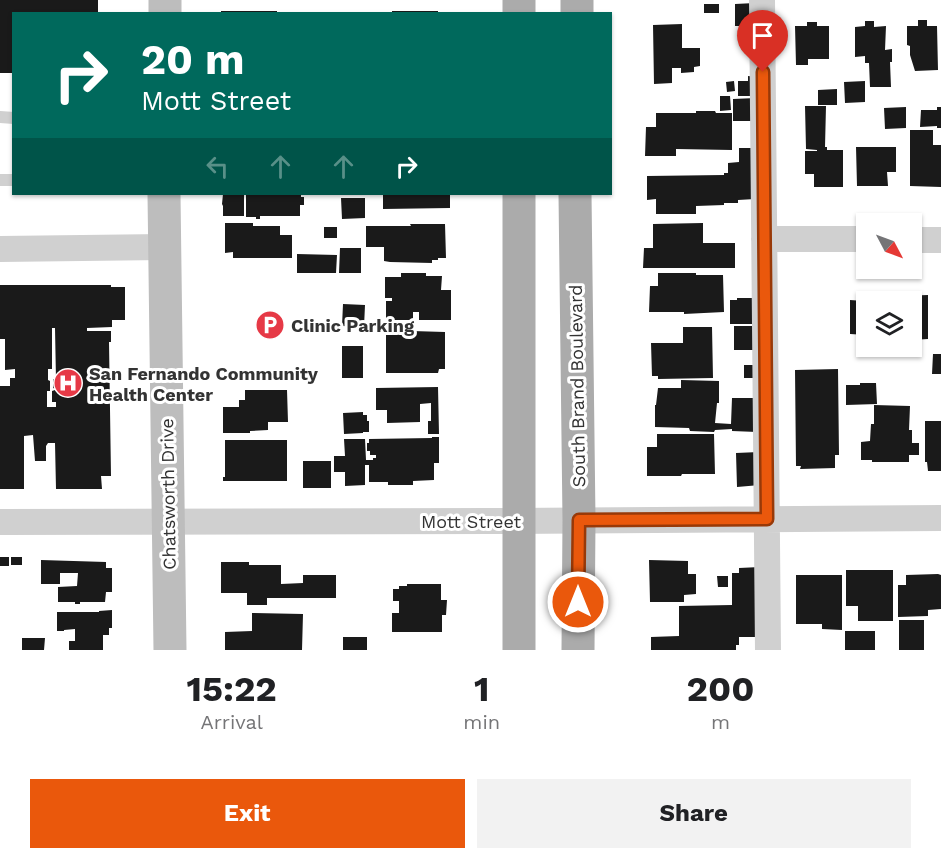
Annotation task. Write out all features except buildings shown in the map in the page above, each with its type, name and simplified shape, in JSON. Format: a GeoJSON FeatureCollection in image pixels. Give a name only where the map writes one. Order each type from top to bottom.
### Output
{"type":"FeatureCollection","features":[{"type":"Feature","properties":{"kind":"main road","name":"Chatsworth Drive"},"geometry":{"type":"LineString","coordinates":[[164,195],[170,650]]}},
{"type":"Feature","properties":{"kind":"main road"},"geometry":{"type":"LineString","coordinates":[[519,195],[519,650]]}},
{"type":"Feature","properties":{"kind":"main road","name":"South Brand Boulevard"},"geometry":{"type":"LineString","coordinates":[[575,195],[579,520],[578,650]]}},
{"type":"Feature","properties":{"kind":"street"},"geometry":{"type":"LineString","coordinates":[[762,0],[768,650]]}},
{"type":"Feature","properties":{"kind":"street"},"geometry":{"type":"LineString","coordinates":[[764,239],[856,239]]}},
{"type":"Feature","properties":{"kind":"street"},"geometry":{"type":"LineString","coordinates":[[922,240],[941,240]]}},
{"type":"Feature","properties":{"kind":"street"},"geometry":{"type":"LineString","coordinates":[[0,249],[164,248]]}},
{"type":"Feature","properties":{"kind":"street","name":"Mott Street"},"geometry":{"type":"LineString","coordinates":[[0,522],[941,518]]}},
{"type":"Feature","properties":{"kind":"place","name":"Clinic Parking"},"geometry":{"type":"Point","coordinates":[270,325]}},
{"type":"Feature","properties":{"kind":"place","name":"San Fernando Community Health Center"},"geometry":{"type":"Point","coordinates":[68,383]}},
{"type":"Feature","properties":{"kind":"route"},"geometry":{"type":"LineString","coordinates":[[578,602],[579,520],[767,519],[763,72]]}}]}
